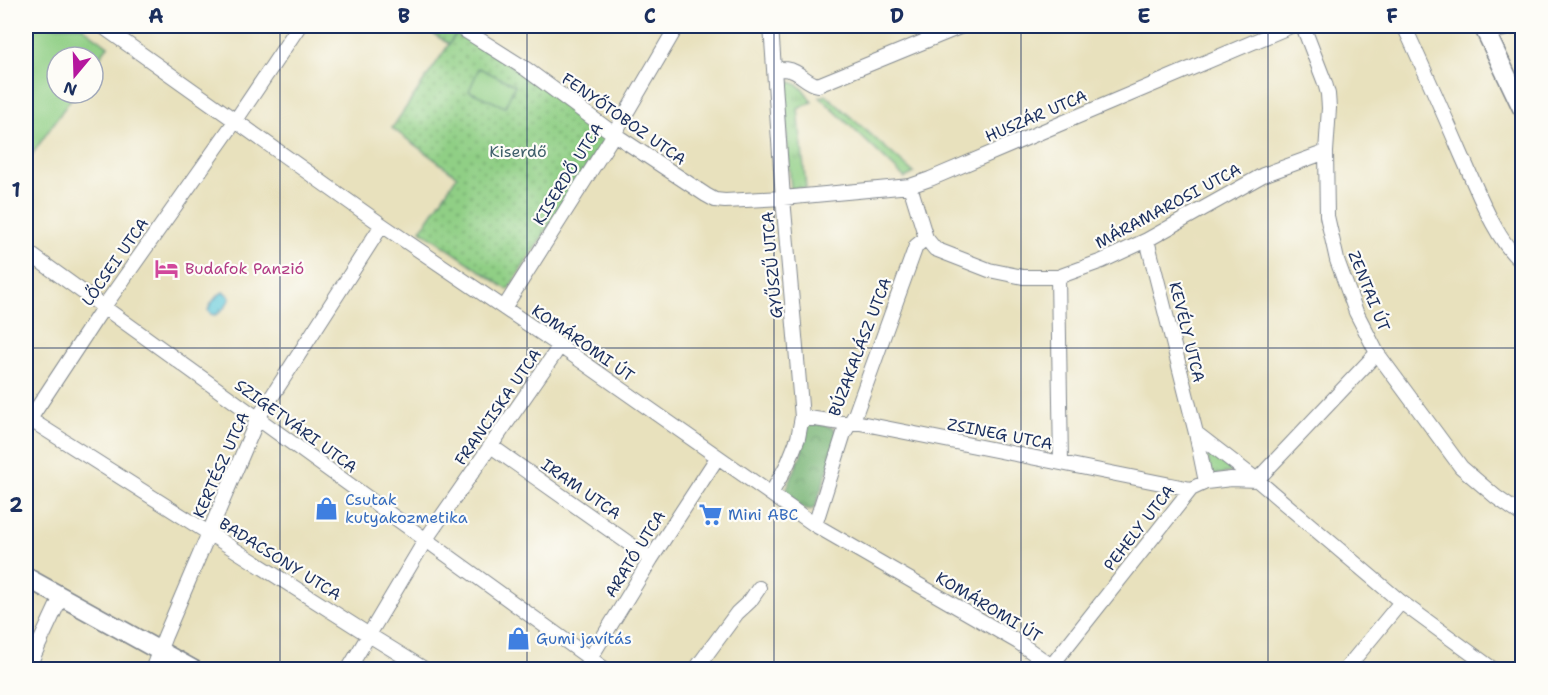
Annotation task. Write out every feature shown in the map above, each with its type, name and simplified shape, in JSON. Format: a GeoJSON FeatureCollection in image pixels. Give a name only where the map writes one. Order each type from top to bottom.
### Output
{"type":"FeatureCollection","features":[{"type":"Feature","properties":{"kind":"street","name":"KOMÁROMI ÚT"},"geometry":{"type":"LineString","coordinates":[[102,26],[382,225],[560,346],[815,525],[1018,642],[1055,667]]}},
{"type":"Feature","properties":{"kind":"street","name":"LŐCSEI UTCA"},"geometry":{"type":"LineString","coordinates":[[27,420],[299,26]]}},
{"type":"Feature","properties":{"kind":"street","name":"FENYŐTOBOZ UTCA"},"geometry":{"type":"LineString","coordinates":[[458,26],[526,69],[614,134],[715,200],[783,198]]}},
{"type":"Feature","properties":{"kind":"street"},"geometry":{"type":"LineString","coordinates":[[670,26],[678,26]]}},
{"type":"Feature","properties":{"kind":"street","name":"KISERDŐ UTCA"},"geometry":{"type":"LineString","coordinates":[[504,308],[614,134],[678,26]]}},
{"type":"Feature","properties":{"kind":"street","name":"GYŰSZŰ UTCA"},"geometry":{"type":"LineString","coordinates":[[771,26],[802,417],[798,438],[788,463],[771,494]]}},
{"type":"Feature","properties":{"kind":"street"},"geometry":{"type":"LineString","coordinates":[[774,69],[787,69],[811,83],[818,84],[962,26]]}},
{"type":"Feature","properties":{"kind":"street","name":"HUSZÁR UTCA"},"geometry":{"type":"LineString","coordinates":[[783,198],[910,186],[941,175],[1291,26]]}},
{"type":"Feature","properties":{"kind":"street","name":"ZENTAI ÚT"},"geometry":{"type":"LineString","coordinates":[[1303,26],[1328,94],[1327,216],[1337,260],[1356,312],[1377,353],[1461,467],[1496,497],[1522,515]]}},
{"type":"Feature","properties":{"kind":"street"},"geometry":{"type":"LineString","coordinates":[[1404,26],[1500,237],[1513,255],[1522,262]]}},
{"type":"Feature","properties":{"kind":"street"},"geometry":{"type":"LineString","coordinates":[[1518,26],[1485,29],[1522,108]]}},
{"type":"Feature","properties":{"kind":"street","name":"MÁRAMAROSI UTCA"},"geometry":{"type":"LineString","coordinates":[[926,238],[935,249],[989,270],[1023,277],[1058,277],[1102,261],[1147,240],[1263,175],[1326,152]]}},
{"type":"Feature","properties":{"kind":"street"},"geometry":{"type":"LineString","coordinates":[[910,186],[926,238]]}},
{"type":"Feature","properties":{"kind":"street","name":"KERTÉSZ UTCA"},"geometry":{"type":"LineString","coordinates":[[152,669],[258,418],[382,225]]}},
{"type":"Feature","properties":{"kind":"street","name":"BÚZAKALÁSZ UTCA"},"geometry":{"type":"LineString","coordinates":[[815,525],[844,433],[855,415],[916,246],[926,238]]}},
{"type":"Feature","properties":{"kind":"street","name":"KEVÉLY UTCA"},"geometry":{"type":"LineString","coordinates":[[1147,240],[1196,433],[1206,482]]}},
{"type":"Feature","properties":{"kind":"street","name":"SZIGETVÁRI UTCA"},"geometry":{"type":"LineString","coordinates":[[26,251],[426,539],[586,664],[606,669]]}},
{"type":"Feature","properties":{"kind":"street"},"geometry":{"type":"LineString","coordinates":[[1058,277],[1061,463]]}},
{"type":"Feature","properties":{"kind":"street","name":"FRANCISKA UTCA"},"geometry":{"type":"LineString","coordinates":[[348,669],[426,539],[560,346]]}},
{"type":"Feature","properties":{"kind":"street"},"geometry":{"type":"LineString","coordinates":[[1257,480],[1377,353]]}},
{"type":"Feature","properties":{"kind":"street","name":"ZSINEG UTCA"},"geometry":{"type":"LineString","coordinates":[[802,417],[841,423],[860,423],[1191,489]]}},
{"type":"Feature","properties":{"kind":"street","name":"BADACSONY UTCA"},"geometry":{"type":"LineString","coordinates":[[27,420],[426,669]]}},
{"type":"Feature","properties":{"kind":"street"},"geometry":{"type":"LineString","coordinates":[[1196,433],[1257,480],[1401,602],[1494,669]]}},
{"type":"Feature","properties":{"kind":"street","name":"IRAM UTCA"},"geometry":{"type":"LineString","coordinates":[[491,446],[651,559]]}},
{"type":"Feature","properties":{"kind":"street","name":"ARATÓ UTCA"},"geometry":{"type":"LineString","coordinates":[[586,664],[717,458]]}},
{"type":"Feature","properties":{"kind":"street","name":"PEHELY UTCA"},"geometry":{"type":"LineString","coordinates":[[1055,667],[1191,489],[1206,482],[1231,479],[1257,480]]}},
{"type":"Feature","properties":{"kind":"street"},"geometry":{"type":"LineString","coordinates":[[26,577],[194,669]]}},
{"type":"Feature","properties":{"kind":"street"},"geometry":{"type":"LineString","coordinates":[[695,669],[759,588]]}},
{"type":"Feature","properties":{"kind":"street"},"geometry":{"type":"LineString","coordinates":[[27,669],[61,597]]}},
{"type":"Feature","properties":{"kind":"street"},"geometry":{"type":"LineString","coordinates":[[1345,669],[1401,602]]}},
{"type":"Feature","properties":{"kind":"green space"},"geometry":{"type":"Polygon","coordinates":[[[26,26],[81,26],[108,46],[105,50],[105,45],[45,45],[45,105],[67,105],[26,163],[26,26]]]}},
{"type":"Feature","properties":{"kind":"green space"},"geometry":{"type":"Polygon","coordinates":[[[421,26],[449,26],[458,31],[449,44],[421,26]]]}},
{"type":"Feature","properties":{"kind":"green space","name":"Kiserdő"},"geometry":{"type":"Polygon","coordinates":[[[458,31],[523,73],[603,132],[606,138],[508,290],[421,230],[457,176],[392,128],[458,31]]]}},
{"type":"Feature","properties":{"kind":"green space"},"geometry":{"type":"Polygon","coordinates":[[[479,68],[515,85],[505,107],[469,91],[479,68]]]}},
{"type":"Feature","properties":{"kind":"green space"},"geometry":{"type":"Polygon","coordinates":[[[788,82],[799,86],[812,102],[798,109],[806,188],[791,189],[783,87],[788,82]]]}},
{"type":"Feature","properties":{"kind":"green space"},"geometry":{"type":"Polygon","coordinates":[[[826,95],[914,173],[905,178],[820,97],[826,95]]]}},
{"type":"Feature","properties":{"kind":"green space"},"geometry":{"type":"Polygon","coordinates":[[[814,423],[832,428],[839,437],[815,508],[805,510],[793,503],[786,490],[801,455],[804,432],[814,423]]]}},
{"type":"Feature","properties":{"kind":"green space"},"geometry":{"type":"Polygon","coordinates":[[[1206,447],[1237,471],[1211,476],[1206,447]]]}},
{"type":"Feature","properties":{"kind":"water"},"geometry":{"type":"Polygon","coordinates":[[[223,292],[230,298],[229,301],[220,312],[215,315],[211,314],[208,310],[223,292]]]}},
{"type":"Feature","properties":{"kind":"place","name":"Budafok Panzió"},"geometry":{"type":"Point","coordinates":[167,268]}},
{"type":"Feature","properties":{"kind":"place","name":"Csutak kutyakozmetika"},"geometry":{"type":"Point","coordinates":[327,508]}},
{"type":"Feature","properties":{"kind":"place","name":"Mini ABC"},"geometry":{"type":"Point","coordinates":[710,514]}},
{"type":"Feature","properties":{"kind":"place","name":"Gumi javítás"},"geometry":{"type":"Point","coordinates":[518,638]}}]}
